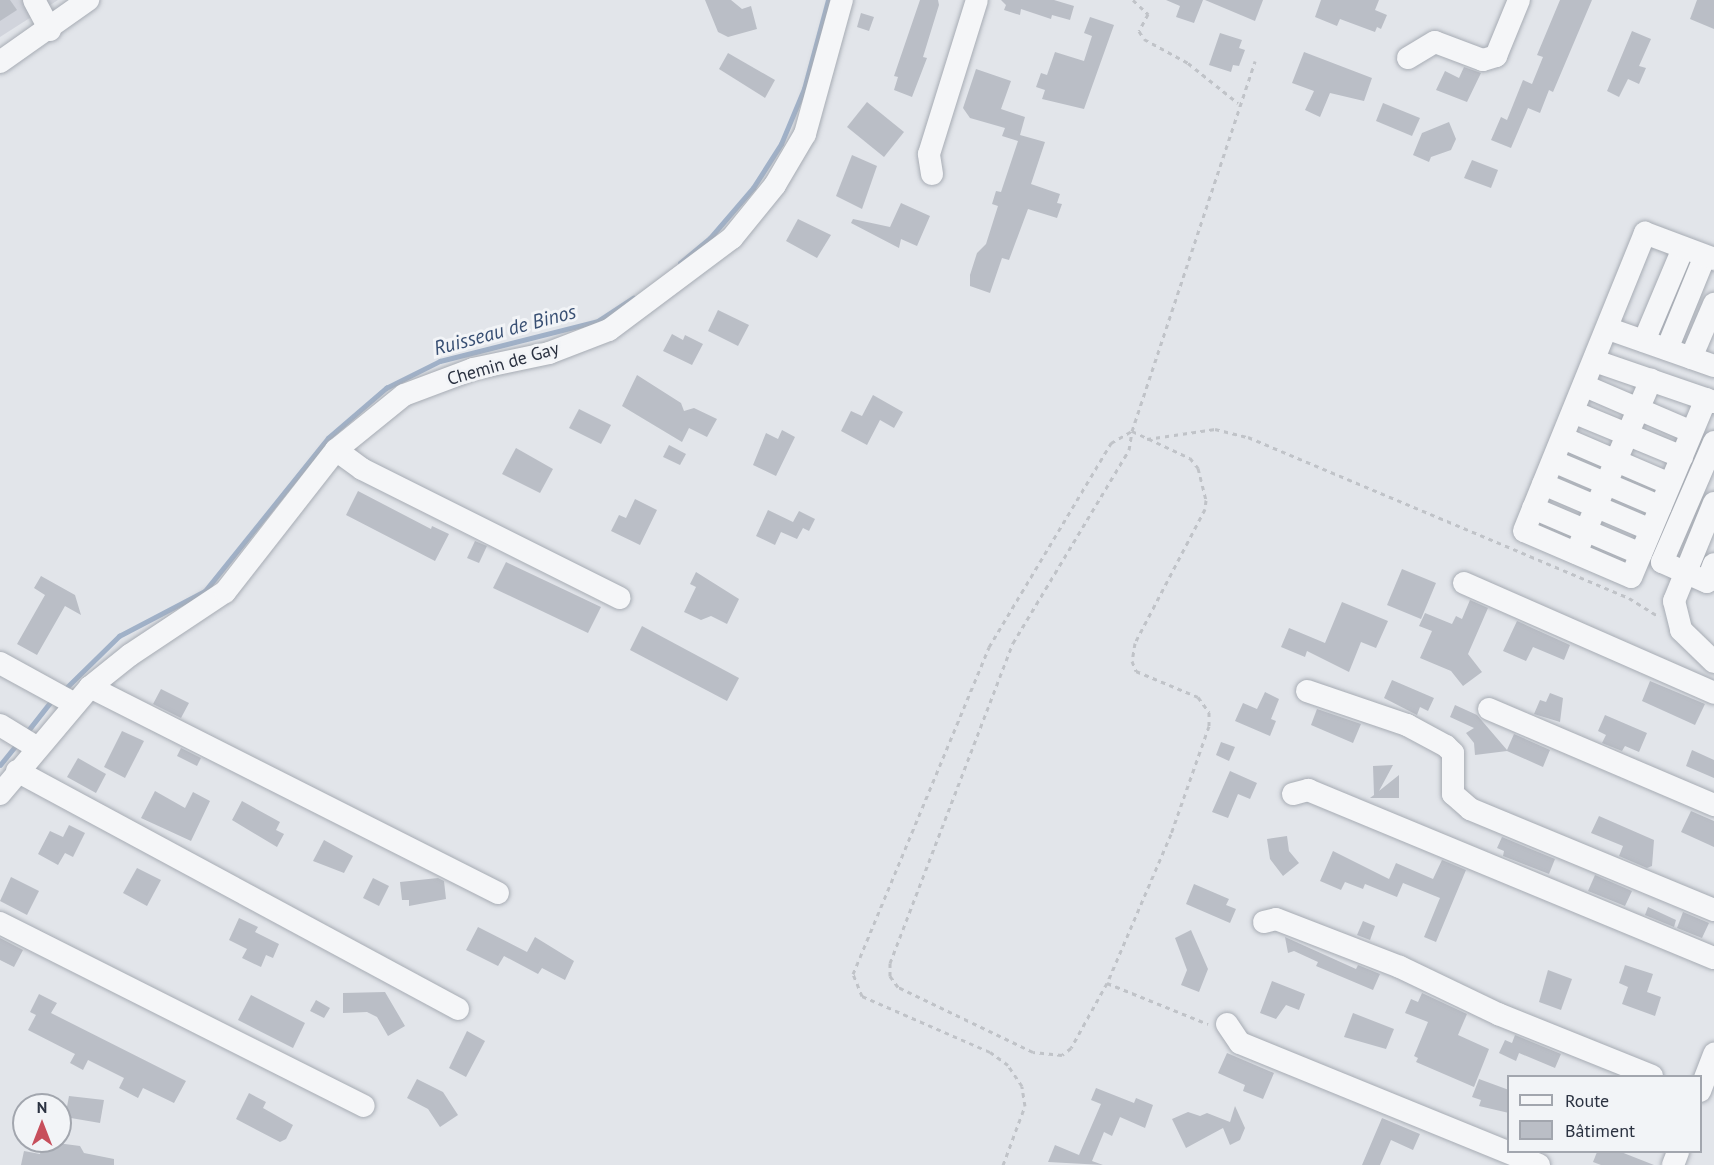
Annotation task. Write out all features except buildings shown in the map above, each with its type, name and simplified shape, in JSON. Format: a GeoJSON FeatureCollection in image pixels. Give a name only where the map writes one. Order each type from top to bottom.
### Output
{"type":"FeatureCollection","features":[{"type":"Feature","properties":{"kind":"street"},"geometry":{"type":"LineString","coordinates":[[34,0],[50,30]]}},
{"type":"Feature","properties":{"kind":"street"},"geometry":{"type":"LineString","coordinates":[[0,62],[50,30],[88,0]]}},
{"type":"Feature","properties":{"kind":"street","name":"Chemin de Gay"},"geometry":{"type":"LineString","coordinates":[[0,794],[16,771],[73,703],[90,687],[130,655],[225,592],[336,450],[404,395],[473,369],[549,353],[609,330],[732,238],[776,185],[805,134],[842,0]]}},
{"type":"Feature","properties":{"kind":"street"},"geometry":{"type":"LineString","coordinates":[[932,174],[929,154],[976,0]]}},
{"type":"Feature","properties":{"kind":"street"},"geometry":{"type":"LineString","coordinates":[[1408,58],[1435,42],[1482,60],[1496,56],[1519,0]]}},
{"type":"Feature","properties":{"kind":"street"},"geometry":{"type":"LineString","coordinates":[[1595,361],[1710,400],[1692,432],[1631,577],[1524,531],[1595,361],[1615,331],[1660,239],[1710,257],[1667,349]]}},
{"type":"Feature","properties":{"kind":"street"},"geometry":{"type":"LineString","coordinates":[[1644,341],[1683,248]]}},
{"type":"Feature","properties":{"kind":"street"},"geometry":{"type":"LineString","coordinates":[[1691,358],[1714,304]]}},
{"type":"Feature","properties":{"kind":"street"},"geometry":{"type":"LineString","coordinates":[[1615,331],[1714,366]]}},
{"type":"Feature","properties":{"kind":"street"},"geometry":{"type":"LineString","coordinates":[[1576,553],[1651,380]]}},
{"type":"Feature","properties":{"kind":"street"},"geometry":{"type":"LineString","coordinates":[[1585,386],[1692,432]]}},
{"type":"Feature","properties":{"kind":"street"},"geometry":{"type":"LineString","coordinates":[[1573,412],[1682,457]]}},
{"type":"Feature","properties":{"kind":"street"},"geometry":{"type":"LineString","coordinates":[[1563,438],[1670,483]]}},
{"type":"Feature","properties":{"kind":"street"},"geometry":{"type":"LineString","coordinates":[[336,450],[362,469],[620,598]]}},
{"type":"Feature","properties":{"kind":"street"},"geometry":{"type":"LineString","coordinates":[[1712,454],[1662,562],[1707,582],[1714,564]]}},
{"type":"Feature","properties":{"kind":"street"},"geometry":{"type":"LineString","coordinates":[[1553,461],[1661,507]]}},
{"type":"Feature","properties":{"kind":"street"},"geometry":{"type":"LineString","coordinates":[[1544,484],[1651,530]]}},
{"type":"Feature","properties":{"kind":"street"},"geometry":{"type":"LineString","coordinates":[[1714,503],[1709,526],[1684,572],[1674,601],[1681,630],[1714,662]]}},
{"type":"Feature","properties":{"kind":"street"},"geometry":{"type":"LineString","coordinates":[[1533,508],[1641,554]]}},
{"type":"Feature","properties":{"kind":"street"},"geometry":{"type":"LineString","coordinates":[[1682,517],[1709,526]]}},
{"type":"Feature","properties":{"kind":"street"},"geometry":{"type":"LineString","coordinates":[[1464,583],[1714,693]]}},
{"type":"Feature","properties":{"kind":"street"},"geometry":{"type":"LineString","coordinates":[[0,663],[73,703]]}},
{"type":"Feature","properties":{"kind":"street"},"geometry":{"type":"LineString","coordinates":[[90,687],[498,893]]}},
{"type":"Feature","properties":{"kind":"street"},"geometry":{"type":"LineString","coordinates":[[1307,691],[1407,725],[1446,746],[1453,753],[1453,794],[1470,809],[1714,910]]}},
{"type":"Feature","properties":{"kind":"street"},"geometry":{"type":"LineString","coordinates":[[1489,709],[1714,805]]}},
{"type":"Feature","properties":{"kind":"street"},"geometry":{"type":"LineString","coordinates":[[0,725],[36,747]]}},
{"type":"Feature","properties":{"kind":"street"},"geometry":{"type":"LineString","coordinates":[[16,771],[458,1009]]}},
{"type":"Feature","properties":{"kind":"street"},"geometry":{"type":"LineString","coordinates":[[1293,794],[1308,790],[1714,958]]}},
{"type":"Feature","properties":{"kind":"street"},"geometry":{"type":"LineString","coordinates":[[1264,922],[1276,919],[1400,967],[1498,1014],[1647,1075]]}},
{"type":"Feature","properties":{"kind":"street"},"geometry":{"type":"LineString","coordinates":[[0,923],[364,1106]]}},
{"type":"Feature","properties":{"kind":"street"},"geometry":{"type":"LineString","coordinates":[[1227,1024],[1240,1043],[1507,1152]]}},
{"type":"Feature","properties":{"kind":"street"},"geometry":{"type":"LineString","coordinates":[[1702,1088],[1714,1054]]}},
{"type":"Feature","properties":{"kind":"street"},"geometry":{"type":"LineString","coordinates":[[1510,1153],[1539,1165]]}},
{"type":"Feature","properties":{"kind":"path"},"geometry":{"type":"LineString","coordinates":[[1133,0],[1148,14],[1139,31],[1144,39],[1188,63],[1238,103]]}},
{"type":"Feature","properties":{"kind":"path"},"geometry":{"type":"LineString","coordinates":[[1132,431],[1190,459],[1198,468],[1206,500],[1205,509],[1135,643],[1132,661],[1136,670],[1198,697],[1209,712],[1209,726],[1171,834],[1107,983],[1071,1048],[1062,1054],[1033,1052],[898,987],[890,976],[891,963],[1013,643],[1129,450],[1132,431],[1238,103],[1255,60]]}},
{"type":"Feature","properties":{"kind":"path"},"geometry":{"type":"LineString","coordinates":[[1145,439],[1215,429],[1248,437],[1629,598],[1681,630]]}},
{"type":"Feature","properties":{"kind":"path"},"geometry":{"type":"LineString","coordinates":[[1003,1165],[1025,1106],[1022,1086],[1008,1065],[990,1052],[862,996],[853,974],[989,647],[1111,443],[1132,431]]}},
{"type":"Feature","properties":{"kind":"path"},"geometry":{"type":"LineString","coordinates":[[1107,983],[1204,1024],[1227,1024]]}},
{"type":"Feature","properties":{"kind":"shaded area"},"geometry":{"type":"Polygon","coordinates":[[[0,0],[58,0],[0,37],[0,0]]]}},
{"type":"Feature","properties":{"kind":"waterway","name":"Ruisseau de Binos"},"geometry":{"type":"LineString","coordinates":[[680,263],[710,238],[753,188],[781,144],[804,89],[828,0]]}},
{"type":"Feature","properties":{"kind":"waterway","name":"Ruisseau de Binos"},"geometry":{"type":"LineString","coordinates":[[67,687],[119,636],[205,591],[328,438],[386,388],[440,361],[598,321],[633,298]]}},
{"type":"Feature","properties":{"kind":"waterway","name":"Ruisseau de Binos"},"geometry":{"type":"LineString","coordinates":[[27,732],[50,703]]}},
{"type":"Feature","properties":{"kind":"waterway","name":"Ruisseau de Binos"},"geometry":{"type":"LineString","coordinates":[[0,765],[17,744]]}}]}
